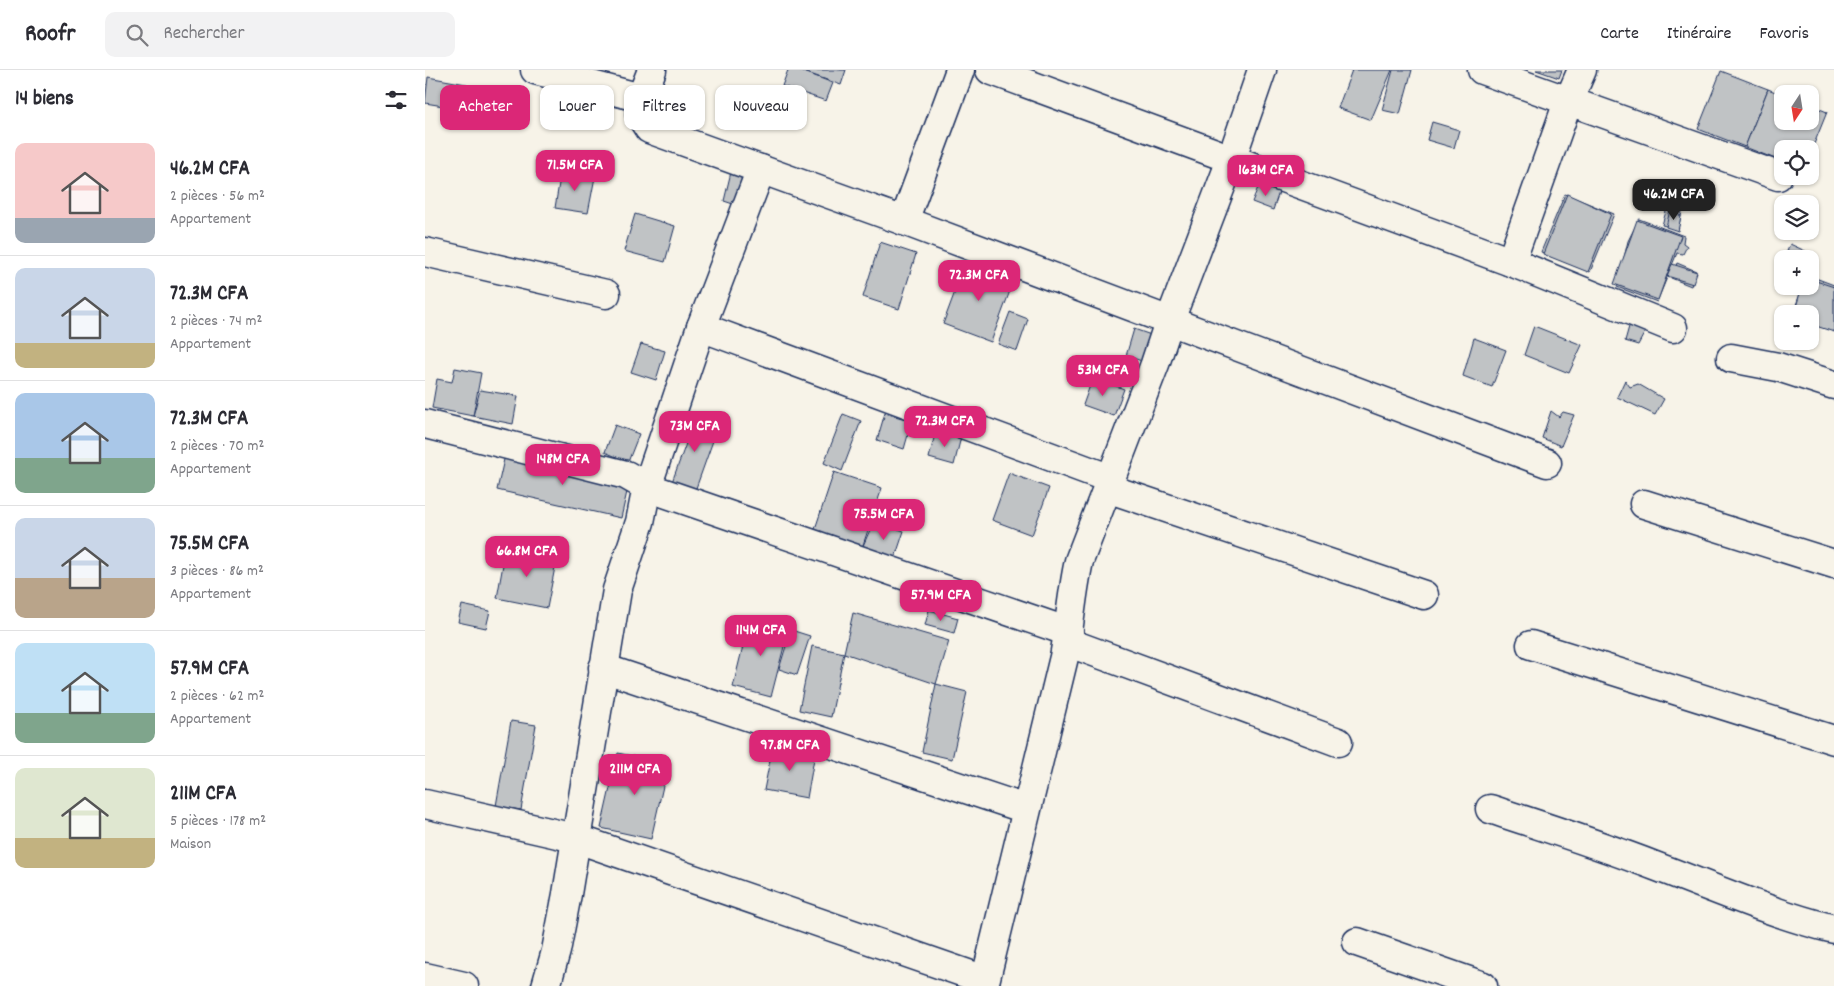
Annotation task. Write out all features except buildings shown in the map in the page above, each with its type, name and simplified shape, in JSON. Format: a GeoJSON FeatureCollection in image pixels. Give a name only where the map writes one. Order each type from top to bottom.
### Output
{"type":"FeatureCollection","features":[{"type":"Feature","properties":{"kind":"street"},"geometry":{"type":"LineString","coordinates":[[535,70],[624,94]]}},
{"type":"Feature","properties":{"kind":"street"},"geometry":{"type":"LineString","coordinates":[[646,85],[652,70]]}},
{"type":"Feature","properties":{"kind":"street"},"geometry":{"type":"LineString","coordinates":[[904,221],[960,70]]}},
{"type":"Feature","properties":{"kind":"street"},"geometry":{"type":"LineString","coordinates":[[990,70],[1511,262],[1673,328]]}},
{"type":"Feature","properties":{"kind":"street"},"geometry":{"type":"LineString","coordinates":[[425,804],[575,838],[985,983],[1068,637],[1073,588],[1079,561],[1155,364],[1169,322],[1231,160],[1262,70]]}},
{"type":"Feature","properties":{"kind":"street"},"geometry":{"type":"LineString","coordinates":[[1482,70],[1774,175]]}},
{"type":"Feature","properties":{"kind":"street"},"geometry":{"type":"LineString","coordinates":[[1511,262],[1568,102],[1582,70]]}},
{"type":"Feature","properties":{"kind":"street"},"geometry":{"type":"LineString","coordinates":[[652,130],[904,221],[1547,463]]}},
{"type":"Feature","properties":{"kind":"street"},"geometry":{"type":"LineString","coordinates":[[546,986],[556,951],[567,894],[617,590],[639,522],[647,487],[701,327],[761,169]]}},
{"type":"Feature","properties":{"kind":"street"},"geometry":{"type":"LineString","coordinates":[[425,252],[606,294]]}},
{"type":"Feature","properties":{"kind":"street"},"geometry":{"type":"LineString","coordinates":[[701,327],[1109,483],[1423,595]]}},
{"type":"Feature","properties":{"kind":"street"},"geometry":{"type":"LineString","coordinates":[[1731,358],[1778,367],[1834,385]]}},
{"type":"Feature","properties":{"kind":"street"},"geometry":{"type":"LineString","coordinates":[[425,424],[626,475],[647,487],[1068,637],[1338,742]]}},
{"type":"Feature","properties":{"kind":"street"},"geometry":{"type":"LineString","coordinates":[[1644,504],[1834,564]]}},
{"type":"Feature","properties":{"kind":"street"},"geometry":{"type":"LineString","coordinates":[[1531,645],[1834,740]]}},
{"type":"Feature","properties":{"kind":"street"},"geometry":{"type":"LineString","coordinates":[[603,668],[1026,809]]}},
{"type":"Feature","properties":{"kind":"street"},"geometry":{"type":"LineString","coordinates":[[1490,809],[1625,854],[1745,901],[1813,924],[1834,929]]}},
{"type":"Feature","properties":{"kind":"street"},"geometry":{"type":"LineString","coordinates":[[1357,942],[1483,986]]}},
{"type":"Feature","properties":{"kind":"street"},"geometry":{"type":"LineString","coordinates":[[425,977],[464,986]]}}]}
